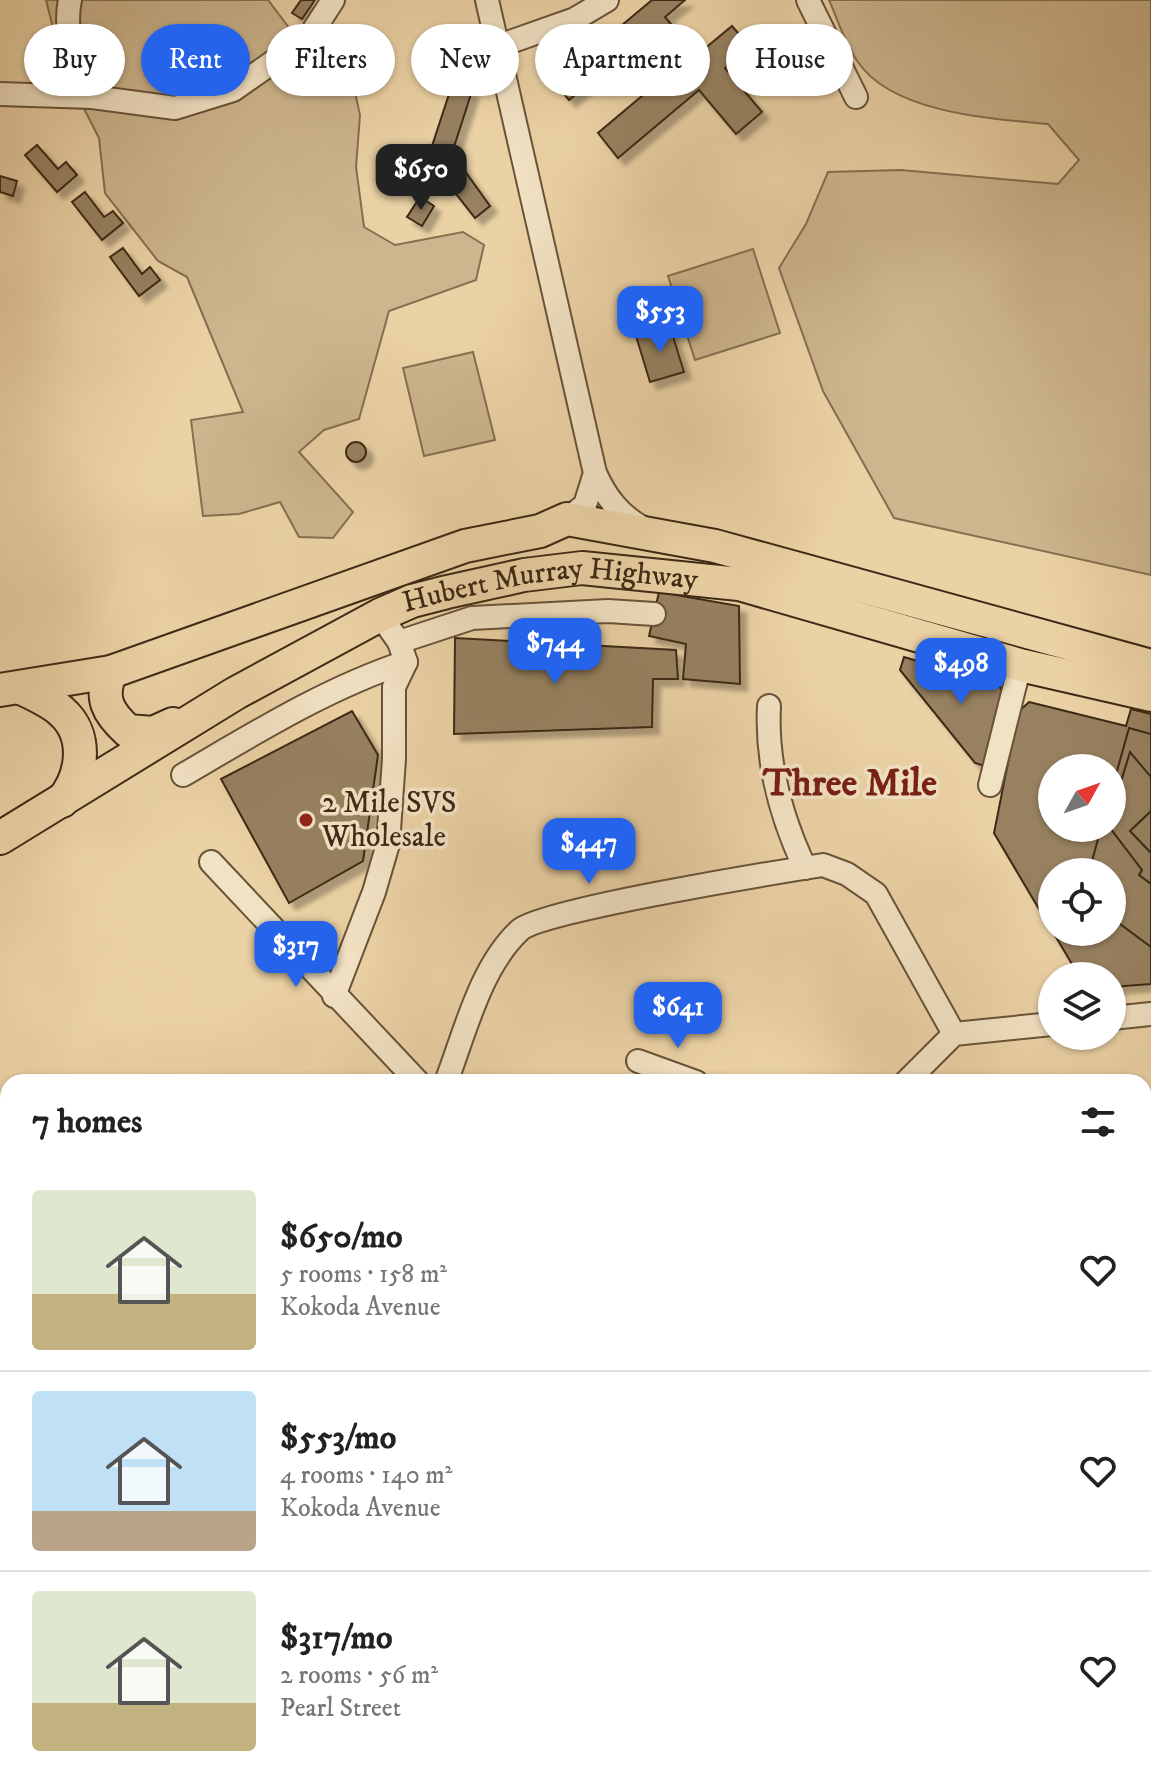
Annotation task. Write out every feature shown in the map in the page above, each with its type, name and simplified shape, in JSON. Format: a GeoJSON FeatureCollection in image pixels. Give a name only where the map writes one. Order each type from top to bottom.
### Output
{"type":"FeatureCollection","features":[{"type":"Feature","properties":{"kind":"highway","name":"Hubert Murray Highway"},"geometry":{"type":"LineString","coordinates":[[12,690],[111,672],[465,546],[540,531],[567,519],[715,546],[1149,672]]}},
{"type":"Feature","properties":{"kind":"highway","name":"Hubert Murray Highway"},"geometry":{"type":"LineString","coordinates":[[0,838],[236,693],[380,615],[412,601],[524,575],[582,568],[739,584],[1020,665],[1149,672]]}},
{"type":"Feature","properties":{"kind":"highway"},"geometry":{"type":"LineString","coordinates":[[111,672],[104,688],[107,709],[128,731],[146,734],[162,730],[212,699],[236,693]]}},
{"type":"Feature","properties":{"kind":"highway"},"geometry":{"type":"LineString","coordinates":[[12,690],[61,710],[73,725],[80,761],[74,787],[61,803]]}},
{"type":"Feature","properties":{"kind":"street"},"geometry":{"type":"LineString","coordinates":[[70,0],[66,18],[80,76],[92,97]]}},
{"type":"Feature","properties":{"kind":"street"},"geometry":{"type":"LineString","coordinates":[[0,94],[92,97],[175,108],[233,90],[310,36],[333,0]]}},
{"type":"Feature","properties":{"kind":"street"},"geometry":{"type":"LineString","coordinates":[[487,0],[492,24]]}},
{"type":"Feature","properties":{"kind":"street"},"geometry":{"type":"LineString","coordinates":[[519,39],[575,19],[607,0]]}},
{"type":"Feature","properties":{"kind":"street"},"geometry":{"type":"LineString","coordinates":[[808,0],[856,97]]}},
{"type":"Feature","properties":{"kind":"street"},"geometry":{"type":"LineString","coordinates":[[507,96],[595,473],[606,496],[622,515],[662,536]]}},
{"type":"Feature","properties":{"kind":"street"},"geometry":{"type":"LineString","coordinates":[[567,519],[585,505],[595,473]]}},
{"type":"Feature","properties":{"kind":"street"},"geometry":{"type":"LineString","coordinates":[[183,775],[271,723],[372,673],[403,652],[472,618],[608,611],[654,614]]}},
{"type":"Feature","properties":{"kind":"street"},"geometry":{"type":"LineString","coordinates":[[334,996],[374,892],[388,844],[394,759],[394,687],[403,652],[380,615]]}},
{"type":"Feature","properties":{"kind":"street"},"geometry":{"type":"LineString","coordinates":[[990,785],[1020,665]]}},
{"type":"Feature","properties":{"kind":"street"},"geometry":{"type":"LineString","coordinates":[[769,706],[767,740],[786,829],[805,868]]}},
{"type":"Feature","properties":{"kind":"street"},"geometry":{"type":"LineString","coordinates":[[211,862],[410,1074]]}},
{"type":"Feature","properties":{"kind":"street"},"geometry":{"type":"LineString","coordinates":[[449,1074],[489,975],[522,928],[586,910],[823,865],[847,874],[876,894],[954,1034]]}},
{"type":"Feature","properties":{"kind":"street"},"geometry":{"type":"LineString","coordinates":[[1126,1017],[1151,1014]]}},
{"type":"Feature","properties":{"kind":"street"},"geometry":{"type":"LineString","coordinates":[[914,1074],[954,1034],[1038,1025]]}},
{"type":"Feature","properties":{"kind":"street"},"geometry":{"type":"LineString","coordinates":[[638,1061],[674,1074]]}},
{"type":"Feature","properties":{"kind":"shaded area"},"geometry":{"type":"Polygon","coordinates":[[[46,0],[268,0],[286,24],[266,24],[266,96],[356,96],[360,115],[356,167],[364,227],[395,245],[463,232],[484,245],[476,280],[389,311],[359,419],[324,430],[299,452],[353,512],[333,538],[299,537],[280,502],[239,514],[203,516],[191,420],[243,412],[187,277],[158,261],[105,193],[99,138],[77,96],[125,96],[125,24],[52,24],[46,0]]]}},
{"type":"Feature","properties":{"kind":"shaded area"},"geometry":{"type":"Polygon","coordinates":[[[829,0],[1151,0],[1151,575],[894,518],[823,391],[779,268],[806,224],[828,172],[901,170],[1058,184],[1079,160],[1048,124],[972,116],[918,103],[894,92],[874,79],[858,62],[853,54],[853,24],[839,24],[829,0]]]}},
{"type":"Feature","properties":{"kind":"shaded area"},"geometry":{"type":"Polygon","coordinates":[[[753,249],[780,333],[695,360],[668,276],[753,249]]]}},
{"type":"Feature","properties":{"kind":"shaded area"},"geometry":{"type":"Polygon","coordinates":[[[473,352],[495,440],[424,456],[403,368],[473,352]]]}},
{"type":"Feature","properties":{"kind":"building"},"geometry":{"type":"Polygon","coordinates":[[[301,0],[315,0],[302,19],[292,13],[301,0]]]}},
{"type":"Feature","properties":{"kind":"building"},"geometry":{"type":"Polygon","coordinates":[[[652,0],[685,0],[665,17],[671,24],[623,24],[652,0]]]}},
{"type":"Feature","properties":{"kind":"building"},"geometry":{"type":"Polygon","coordinates":[[[726,31],[726,96],[749,96],[762,112],[736,134],[704,96],[710,96],[710,44],[726,31]]]}},
{"type":"Feature","properties":{"kind":"building"},"geometry":{"type":"Polygon","coordinates":[[[448,96],[470,96],[452,153],[490,206],[475,218],[435,167],[431,149],[448,96]]]}},
{"type":"Feature","properties":{"kind":"building"},"geometry":{"type":"Polygon","coordinates":[[[642,96],[692,96],[618,158],[598,133],[642,96]]]}},
{"type":"Feature","properties":{"kind":"building"},"geometry":{"type":"Polygon","coordinates":[[[37,145],[58,169],[66,162],[77,175],[57,192],[25,155],[37,145]]]}},
{"type":"Feature","properties":{"kind":"building"},"geometry":{"type":"Polygon","coordinates":[[[0,176],[17,181],[13,196],[0,192],[0,176]]]}},
{"type":"Feature","properties":{"kind":"building"},"geometry":{"type":"Polygon","coordinates":[[[85,192],[104,217],[113,211],[123,223],[102,240],[72,202],[85,192]]]}},
{"type":"Feature","properties":{"kind":"building"},"geometry":{"type":"Polygon","coordinates":[[[420,197],[434,206],[422,226],[407,217],[420,197]]]}},
{"type":"Feature","properties":{"kind":"building"},"geometry":{"type":"Polygon","coordinates":[[[123,248],[142,274],[150,267],[160,280],[139,296],[110,257],[123,248]]]}},
{"type":"Feature","properties":{"kind":"building"},"geometry":{"type":"Polygon","coordinates":[[[670,327],[684,372],[650,382],[636,336],[670,327]]]}},
{"type":"Feature","properties":{"kind":"building"},"geometry":{"type":"Polygon","coordinates":[[[352,442],[360,442],[366,452],[360,462],[352,462],[346,456],[346,448],[352,442]]]}},
{"type":"Feature","properties":{"kind":"building"},"geometry":{"type":"Polygon","coordinates":[[[659,592],[739,606],[740,684],[683,679],[686,644],[649,636],[659,592]]]}},
{"type":"Feature","properties":{"kind":"building"},"geometry":{"type":"Polygon","coordinates":[[[455,638],[676,650],[678,679],[653,679],[652,727],[454,734],[455,638]]]}},
{"type":"Feature","properties":{"kind":"building"},"geometry":{"type":"Polygon","coordinates":[[[904,657],[999,685],[1006,699],[988,767],[975,763],[900,670],[904,657]]]}},
{"type":"Feature","properties":{"kind":"building"},"geometry":{"type":"Polygon","coordinates":[[[1029,702],[1126,726],[1131,709],[1151,714],[1151,984],[1126,986],[1126,962],[1071,962],[1061,946],[1126,946],[1126,858],[1038,858],[1038,907],[994,833],[1018,712],[1029,702]]]}},
{"type":"Feature","properties":{"kind":"building","name":"2 Mile SVS Wholesale"},"geometry":{"type":"Polygon","coordinates":[[[352,711],[378,755],[363,861],[289,903],[221,779],[352,711]]]}},
{"type":"Feature","properties":{"kind":"building"},"geometry":{"type":"Polygon","coordinates":[[[1129,728],[1151,734],[1151,777],[1130,752],[1126,765],[1126,754],[1122,754],[1129,728]]]}},
{"type":"Feature","properties":{"kind":"building"},"geometry":{"type":"Polygon","coordinates":[[[1151,811],[1151,853],[1130,831],[1151,811]]]}},
{"type":"Feature","properties":{"kind":"building"},"geometry":{"type":"Polygon","coordinates":[[[1097,842],[1121,842],[1142,870],[1139,875],[1151,884],[1151,947],[1126,928],[1126,858],[1093,858],[1097,842]]]}},
{"type":"Feature","properties":{"kind":"place","name":"2 Mile SVS Wholesale"},"geometry":{"type":"Point","coordinates":[306,820]}},
{"type":"Feature","properties":{"kind":"district","name":"Three Mile"},"geometry":{"type":"Point","coordinates":[850,784]}}]}
